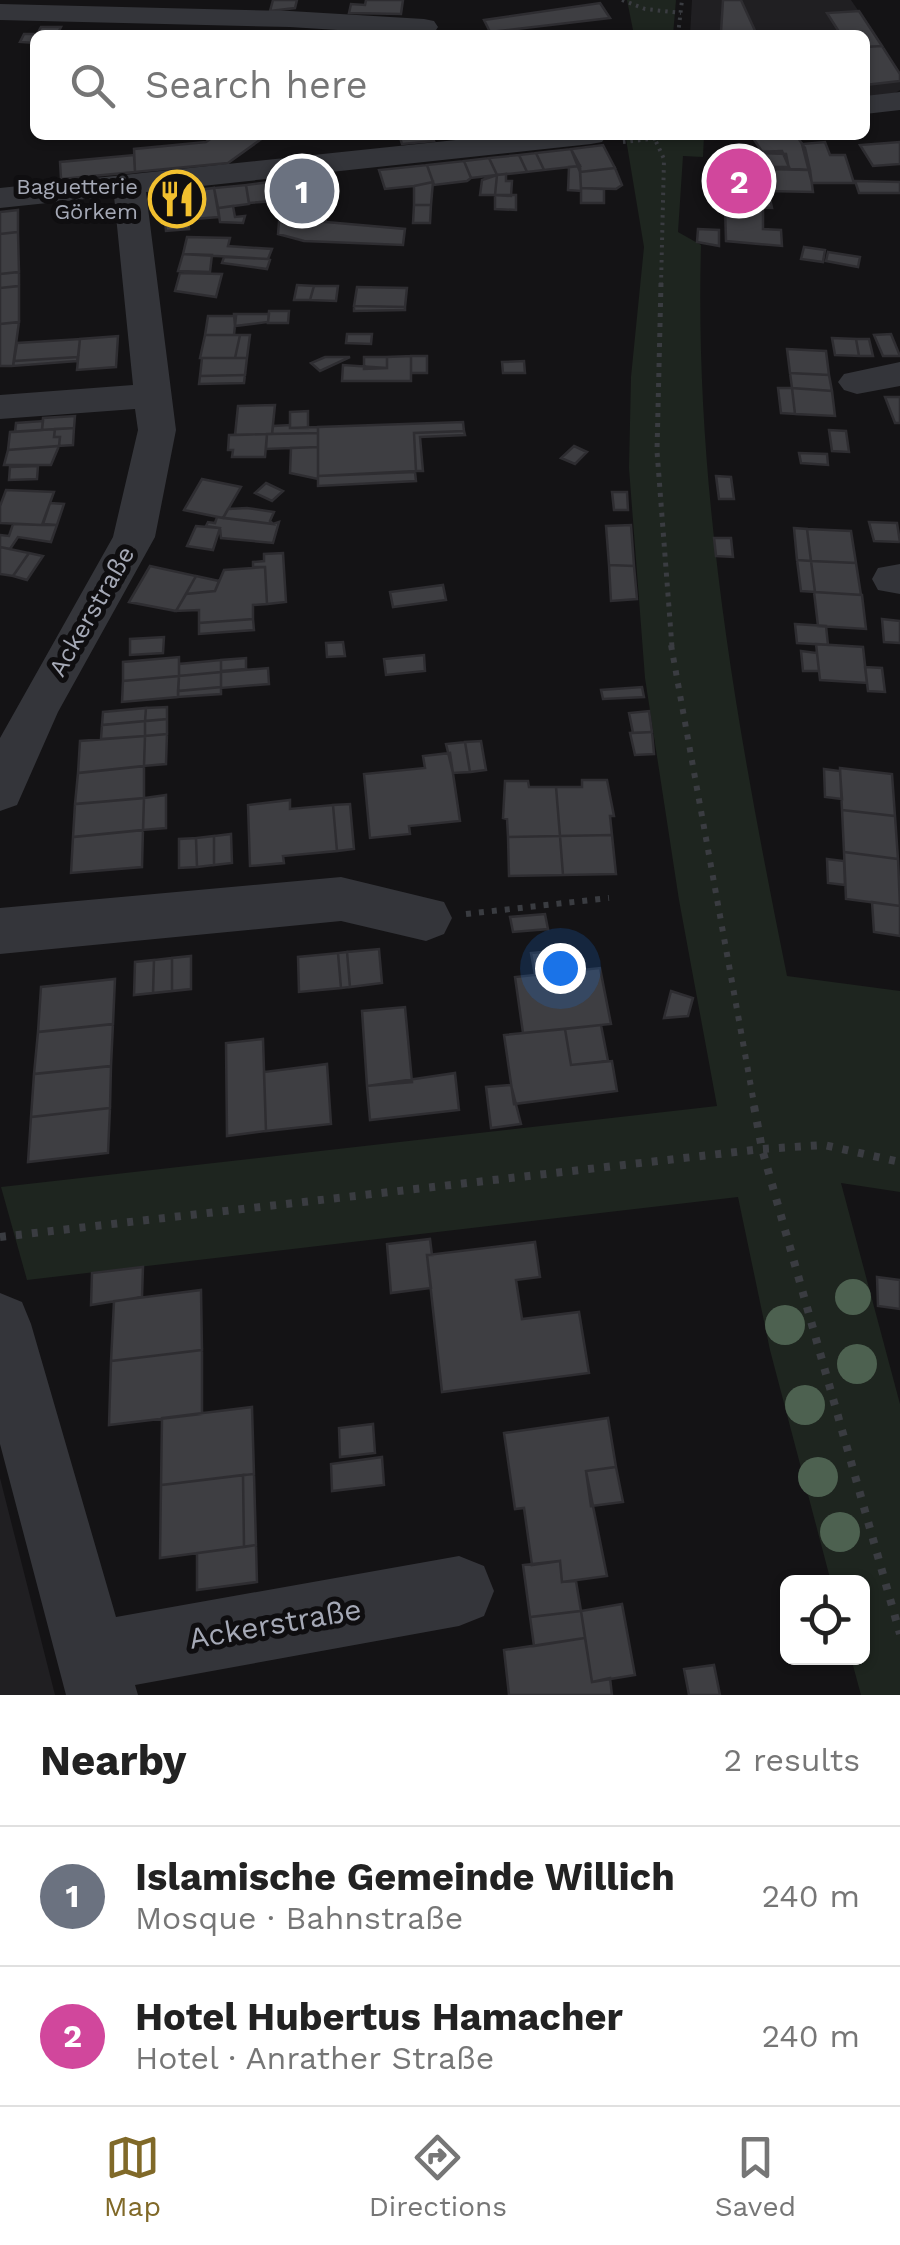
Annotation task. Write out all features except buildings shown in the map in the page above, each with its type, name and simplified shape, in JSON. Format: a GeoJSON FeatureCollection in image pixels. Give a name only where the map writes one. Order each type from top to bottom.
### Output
{"type":"FeatureCollection","features":[{"type":"Feature","properties":{"kind":"street"},"geometry":{"type":"LineString","coordinates":[[0,12],[424,21]]}},
{"type":"Feature","properties":{"kind":"street"},"geometry":{"type":"LineString","coordinates":[[870,104],[900,101]]}},
{"type":"Feature","properties":{"kind":"street"},"geometry":{"type":"LineString","coordinates":[[251,172],[292,140]]}},
{"type":"Feature","properties":{"kind":"street"},"geometry":{"type":"LineString","coordinates":[[0,198],[545,140]]}},
{"type":"Feature","properties":{"kind":"street","name":"Ackerstraße"},"geometry":{"type":"LineString","coordinates":[[0,792],[36,710],[134,536],[157,430],[129,184]]}},
{"type":"Feature","properties":{"kind":"street"},"geometry":{"type":"LineString","coordinates":[[857,382],[900,374]]}},
{"type":"Feature","properties":{"kind":"street"},"geometry":{"type":"LineString","coordinates":[[0,407],[156,395]]}},
{"type":"Feature","properties":{"kind":"street"},"geometry":{"type":"LineString","coordinates":[[0,931],[341,898],[426,918]]}},
{"type":"Feature","properties":{"kind":"street","name":"Ackerstraße"},"geometry":{"type":"LineString","coordinates":[[0,1324],[96,1676],[458,1591]]}},
{"type":"Feature","properties":{"kind":"path"},"geometry":{"type":"LineString","coordinates":[[622,0],[645,9],[681,13]]}},
{"type":"Feature","properties":{"kind":"path"},"geometry":{"type":"LineString","coordinates":[[679,30],[682,0]]}},
{"type":"Feature","properties":{"kind":"path"},"geometry":{"type":"LineString","coordinates":[[655,140],[664,159],[657,451],[674,665],[762,1150],[900,1634]]}},
{"type":"Feature","properties":{"kind":"path"},"geometry":{"type":"LineString","coordinates":[[426,918],[609,898]]}},
{"type":"Feature","properties":{"kind":"path"},"geometry":{"type":"LineString","coordinates":[[0,1236],[824,1144],[900,1162]]}},
{"type":"Feature","properties":{"kind":"shaded area"},"geometry":{"type":"Polygon","coordinates":[[[627,0],[676,0],[673,30],[633,30],[627,0]]]}},
{"type":"Feature","properties":{"kind":"shaded area"},"geometry":{"type":"Polygon","coordinates":[[[692,0],[851,0],[900,72],[900,90],[870,97],[870,30],[690,30],[692,0]]]}},
{"type":"Feature","properties":{"kind":"shaded area"},"geometry":{"type":"Polygon","coordinates":[[[626,140],[704,140],[703,157],[683,156],[678,232],[701,245],[701,337],[712,521],[736,703],[787,976],[900,991],[900,1192],[841,1183],[900,1404],[900,1695],[861,1695],[853,1665],[870,1665],[870,1575],[829,1575],[770,1350],[738,1197],[27,1280],[1,1187],[717,1106],[679,900],[645,678],[629,468],[631,377],[644,247],[626,140]]]}},
{"type":"Feature","properties":{"kind":"shaded area"},"geometry":{"type":"Polygon","coordinates":[[[0,1478],[55,1695],[0,1695],[0,1478]]]}},
{"type":"Feature","properties":{"kind":"place","name":"Hotel Hubertus Hamacher"},"geometry":{"type":"Point","coordinates":[739,181]}},
{"type":"Feature","properties":{"kind":"place","name":"Islamische Gemeinde Willich"},"geometry":{"type":"Point","coordinates":[302,191]}},
{"type":"Feature","properties":{"kind":"place","name":"Baguetterie Görkem"},"geometry":{"type":"Point","coordinates":[177,199]}}]}
